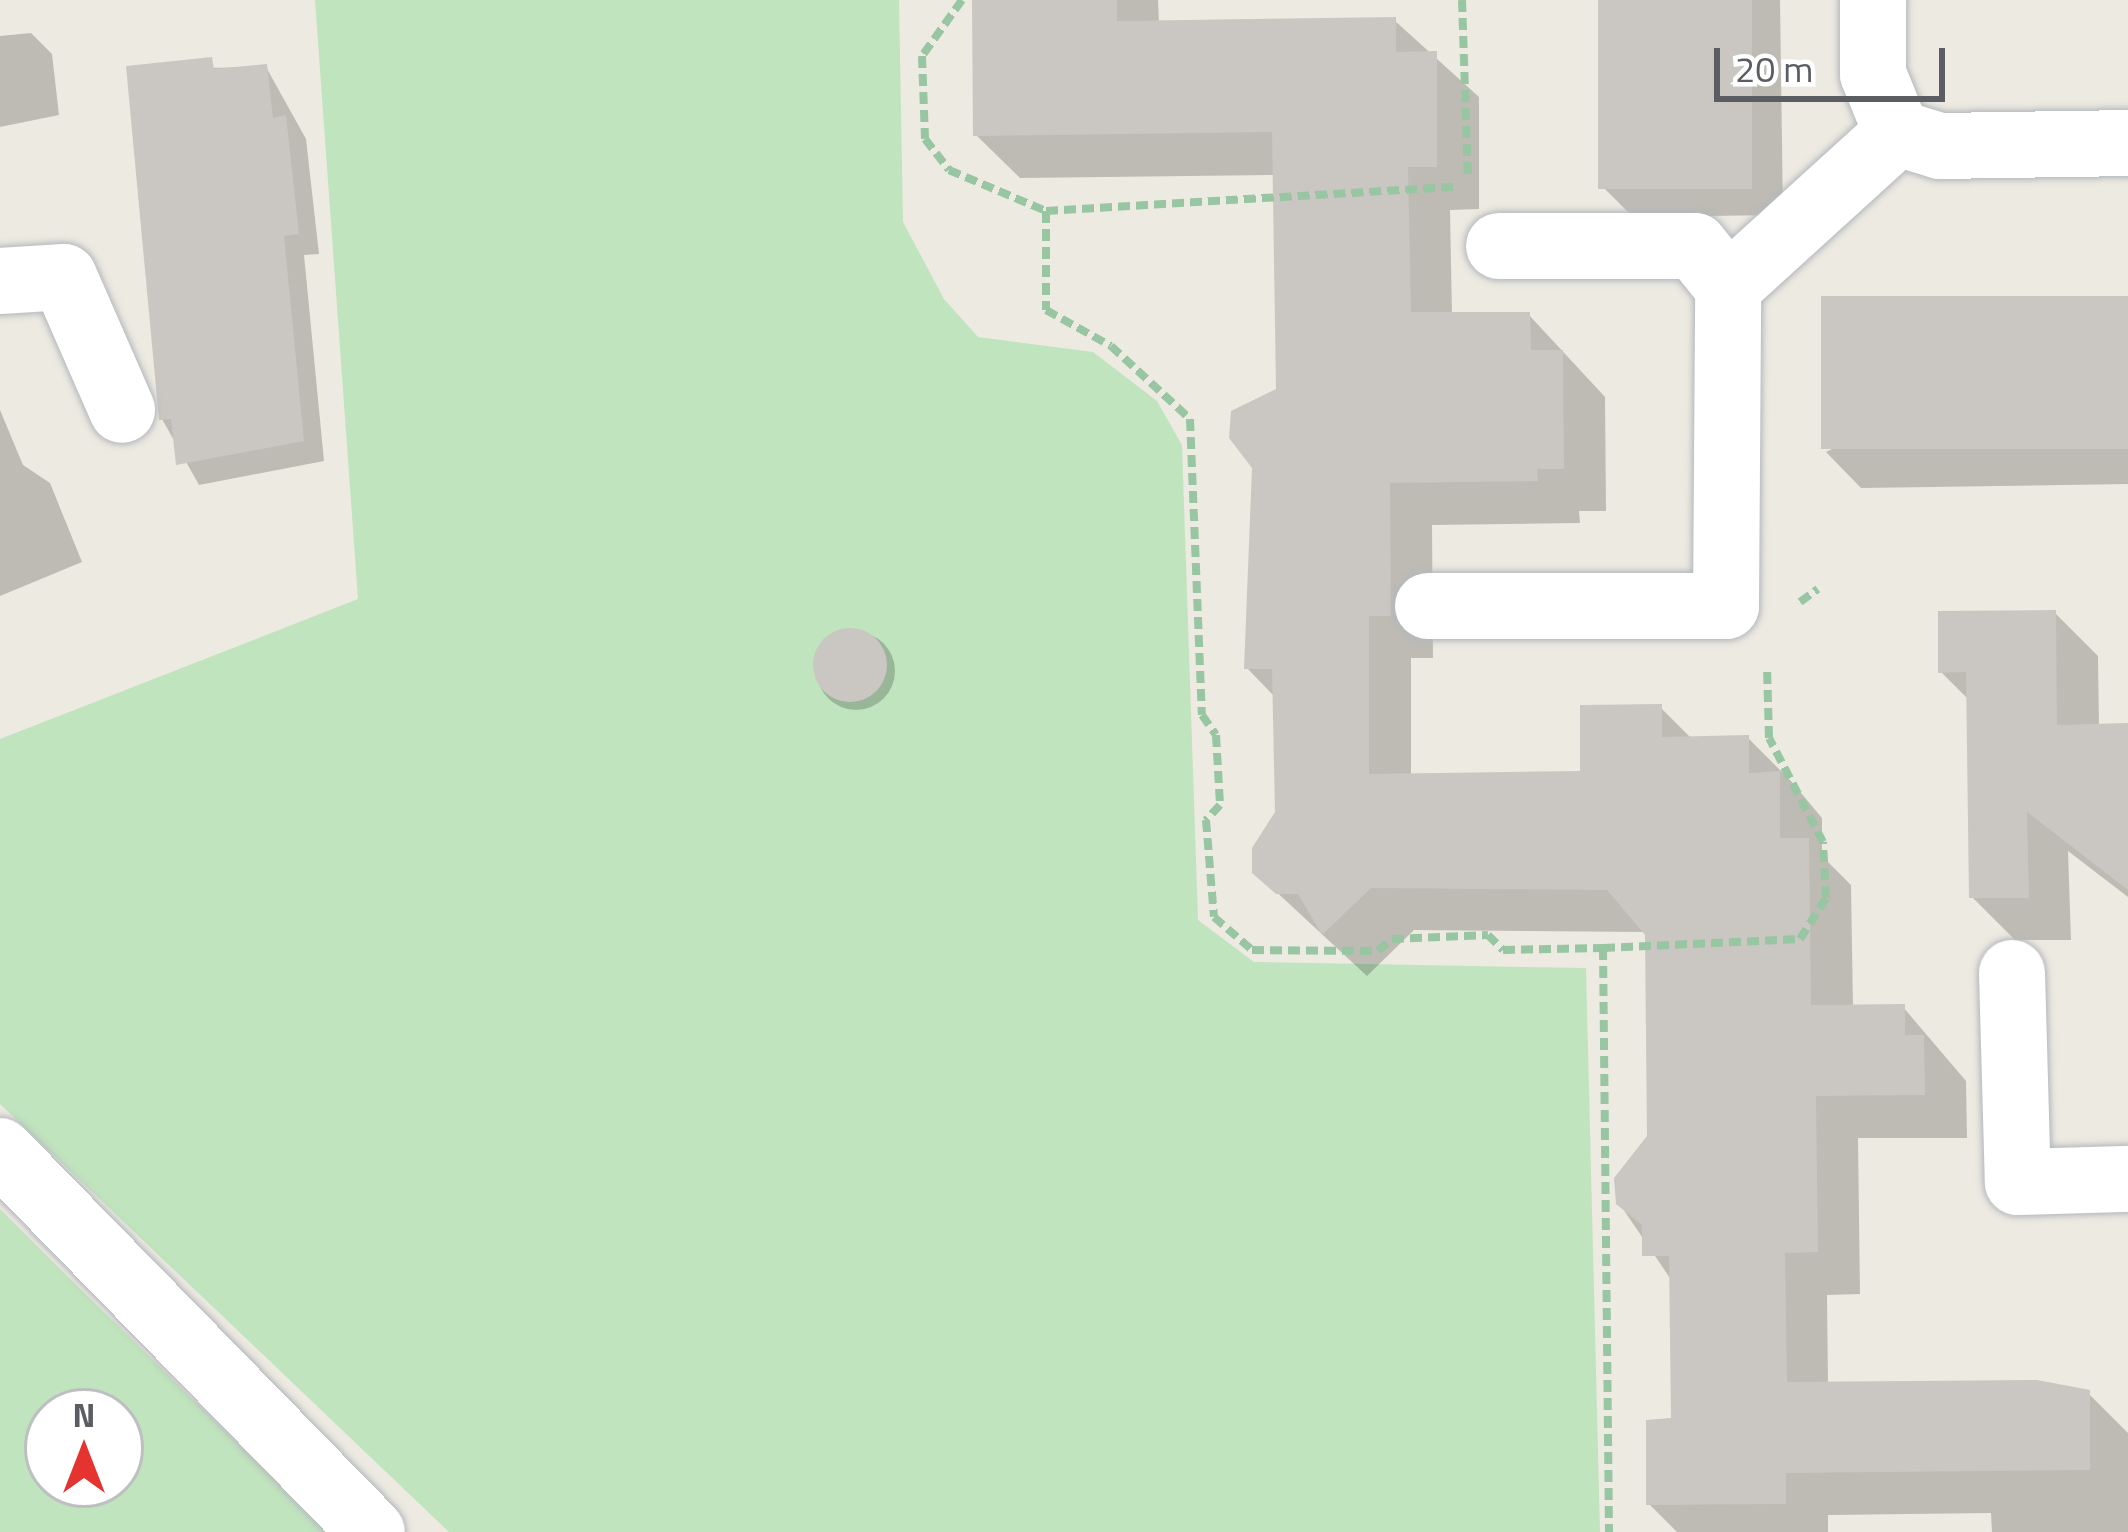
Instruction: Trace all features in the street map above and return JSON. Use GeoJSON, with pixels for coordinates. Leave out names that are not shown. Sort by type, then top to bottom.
{"type":"FeatureCollection","features":[{"type":"Feature","properties":{"kind":"street"},"geometry":{"type":"LineString","coordinates":[[1874,0],[1873,74],[1897,133]]}},
{"type":"Feature","properties":{"kind":"street"},"geometry":{"type":"LineString","coordinates":[[1897,133],[1940,146],[2128,143]]}},
{"type":"Feature","properties":{"kind":"street"},"geometry":{"type":"LineString","coordinates":[[1728,287],[1897,133]]}},
{"type":"Feature","properties":{"kind":"street"},"geometry":{"type":"LineString","coordinates":[[1429,606],[1726,606],[1728,287],[1696,246],[1499,246]]}},
{"type":"Feature","properties":{"kind":"street"},"geometry":{"type":"LineString","coordinates":[[0,281],[64,277],[122,410]]}},
{"type":"Feature","properties":{"kind":"street"},"geometry":{"type":"LineString","coordinates":[[2012,973],[2018,1182],[2128,1179]]}},
{"type":"Feature","properties":{"kind":"street"},"geometry":{"type":"LineString","coordinates":[[0,1151],[372,1532]]}},
{"type":"Feature","properties":{"kind":"path"},"geometry":{"type":"LineString","coordinates":[[962,0],[922,56],[925,139],[949,170],[1046,211],[1469,186],[1462,0]]}},
{"type":"Feature","properties":{"kind":"path"},"geometry":{"type":"LineString","coordinates":[[1046,211],[1046,310],[1111,346],[1190,419],[1202,715],[1216,735],[1220,805],[1206,820],[1214,917],[1252,950],[1378,951],[1392,939],[1488,935],[1503,950],[1800,939],[1826,898],[1823,842],[1769,738],[1767,650]]}},
{"type":"Feature","properties":{"kind":"path"},"geometry":{"type":"LineString","coordinates":[[1784,615],[1818,589]]}},
{"type":"Feature","properties":{"kind":"path"},"geometry":{"type":"LineString","coordinates":[[1603,948],[1609,1532]]}},
{"type":"Feature","properties":{"kind":"green space"},"geometry":{"type":"Polygon","coordinates":[[[315,0],[899,0],[903,222],[944,299],[978,337],[1093,352],[1157,401],[1182,445],[1198,920],[1254,962],[1586,968],[1600,1532],[449,1532],[0,1104],[0,739],[358,599],[315,0]]]}},
{"type":"Feature","properties":{"kind":"green space"},"geometry":{"type":"Polygon","coordinates":[[[0,1209],[328,1532],[0,1532],[0,1209]]]}},
{"type":"Feature","properties":{"kind":"building"},"geometry":{"type":"Polygon","coordinates":[[[972,0],[1117,0],[1117,21],[1396,17],[1396,52],[1437,51],[1437,167],[1408,167],[1411,312],[1530,312],[1531,350],[1563,350],[1564,469],[1537,469],[1538,481],[1390,483],[1391,616],[1369,616],[1369,774],[1580,771],[1580,705],[1662,704],[1662,737],[1749,735],[1749,773],[1780,771],[1780,838],[1809,838],[1811,1005],[1905,1004],[1905,1035],[1924,1035],[1925,1095],[1816,1096],[1818,1252],[1785,1253],[1787,1382],[2037,1380],[2090,1390],[2090,1470],[1786,1473],[1786,1504],[1646,1505],[1646,1420],[1671,1418],[1669,1256],[1642,1256],[1642,1225],[1616,1204],[1614,1178],[1647,1136],[1645,935],[1607,890],[1371,888],[1322,935],[1298,894],[1276,894],[1252,873],[1252,848],[1275,812],[1272,669],[1244,669],[1252,468],[1229,438],[1231,411],[1276,389],[1272,132],[973,136],[972,0]]]}},
{"type":"Feature","properties":{"kind":"building"},"geometry":{"type":"Polygon","coordinates":[[[1598,0],[1752,0],[1752,189],[1598,189],[1598,0]]]}},
{"type":"Feature","properties":{"kind":"building"},"geometry":{"type":"Polygon","coordinates":[[[212,57],[214,69],[267,64],[273,118],[286,115],[299,234],[284,236],[304,441],[176,465],[171,419],[159,420],[126,66],[212,57]]]}},
{"type":"Feature","properties":{"kind":"building"},"geometry":{"type":"Polygon","coordinates":[[[1821,296],[2128,296],[2128,449],[1821,449],[1821,296]]]}},
{"type":"Feature","properties":{"kind":"building"},"geometry":{"type":"Polygon","coordinates":[[[2056,610],[2057,725],[2128,723],[2128,890],[2027,812],[2029,898],[1969,898],[1966,672],[1938,673],[1938,611],[2056,610]]]}},
{"type":"Feature","properties":{"kind":"building"},"geometry":{"type":"Polygon","coordinates":[[[850,628],[876,639],[887,665],[876,691],[850,702],[824,691],[813,665],[824,639],[850,628]]]}}]}
